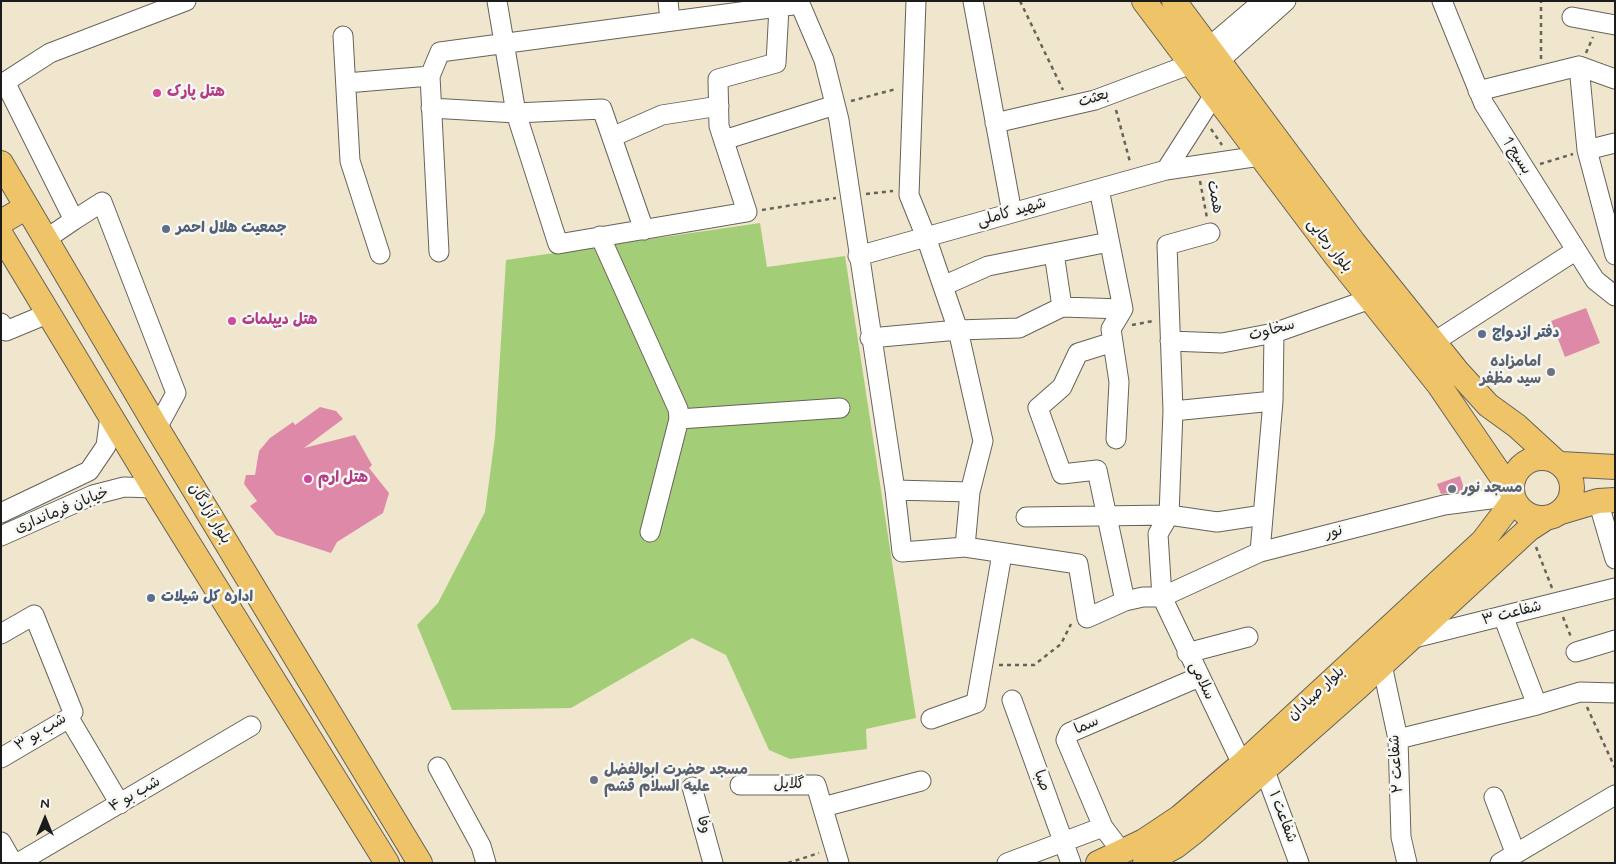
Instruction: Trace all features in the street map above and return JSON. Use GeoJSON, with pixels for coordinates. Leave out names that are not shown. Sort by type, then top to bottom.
{"type":"FeatureCollection","features":[{"type":"Feature","properties":{"kind":"main road","name":"بلوار رجایی"},"geometry":{"type":"LineString","coordinates":[[1144,1],[1260,156],[1439,385],[1513,496]]}},
{"type":"Feature","properties":{"kind":"main road","name":"بلوار رجایی"},"geometry":{"type":"LineString","coordinates":[[1174,1],[1354,243],[1434,342],[1488,405],[1517,426],[1558,462]]}},
{"type":"Feature","properties":{"kind":"main road","name":"بلوار آزادگان"},"geometry":{"type":"LineString","coordinates":[[1,164],[157,428],[420,863]]}},
{"type":"Feature","properties":{"kind":"main road"},"geometry":{"type":"LineString","coordinates":[[1,222],[27,207]]}},
{"type":"Feature","properties":{"kind":"main road"},"geometry":{"type":"LineString","coordinates":[[1,235],[47,314],[387,863]]}},
{"type":"Feature","properties":{"kind":"main road"},"geometry":{"type":"LineString","coordinates":[[1607,501],[1553,515],[1530,516],[1518,506],[1513,496],[1514,476],[1524,464],[1538,458],[1558,462],[1615,466]]}},
{"type":"Feature","properties":{"kind":"main road"},"geometry":{"type":"LineString","coordinates":[[1553,515],[1570,500],[1572,492],[1570,477],[1558,462]]}},
{"type":"Feature","properties":{"kind":"main road","name":"بلوار صیادان"},"geometry":{"type":"LineString","coordinates":[[1098,863],[1165,828],[1242,764],[1482,541],[1513,496]]}},
{"type":"Feature","properties":{"kind":"main road","name":"بلوار صیادان"},"geometry":{"type":"LineString","coordinates":[[1145,863],[1177,854],[1529,529],[1553,515]]}},
{"type":"Feature","properties":{"kind":"main road"},"geometry":{"type":"LineString","coordinates":[[327,766],[352,750]]}},
{"type":"Feature","properties":{"kind":"street"},"geometry":{"type":"LineString","coordinates":[[74,220],[3,78],[50,54],[186,1]]}},
{"type":"Feature","properties":{"kind":"street"},"geometry":{"type":"LineString","coordinates":[[497,1],[516,113],[558,244],[747,212],[720,126],[718,79],[776,63],[779,7]]}},
{"type":"Feature","properties":{"kind":"street"},"geometry":{"type":"LineString","coordinates":[[668,1],[670,20]]}},
{"type":"Feature","properties":{"kind":"street"},"geometry":{"type":"LineString","coordinates":[[916,1],[909,195],[926,237],[958,330],[982,441],[970,492],[965,547]]}},
{"type":"Feature","properties":{"kind":"street"},"geometry":{"type":"LineString","coordinates":[[973,1],[1012,213]]}},
{"type":"Feature","properties":{"kind":"street"},"geometry":{"type":"LineString","coordinates":[[1213,55],[1263,1]]}},
{"type":"Feature","properties":{"kind":"street"},"geometry":{"type":"LineString","coordinates":[[1213,55],[1286,1]]}},
{"type":"Feature","properties":{"kind":"street","name":"بسیج 1"},"geometry":{"type":"LineString","coordinates":[[1442,1],[1484,104],[1595,280],[1615,296]]}},
{"type":"Feature","properties":{"kind":"street"},"geometry":{"type":"LineString","coordinates":[[439,252],[430,76],[440,52],[779,7],[804,2],[824,60],[835,105],[902,552],[965,547],[1078,564],[1087,618],[1125,601],[1143,597],[1162,597],[1158,534],[1169,515],[1172,412],[1167,245],[1210,233]]}},
{"type":"Feature","properties":{"kind":"street"},"geometry":{"type":"LineString","coordinates":[[1572,17],[1608,24]]}},
{"type":"Feature","properties":{"kind":"street"},"geometry":{"type":"LineString","coordinates":[[343,36],[350,161],[380,254]]}},
{"type":"Feature","properties":{"kind":"street","name":"بعثت"},"geometry":{"type":"LineString","coordinates":[[995,123],[1070,106],[1112,94],[1191,64]]}},
{"type":"Feature","properties":{"kind":"street"},"geometry":{"type":"LineString","coordinates":[[1478,91],[1579,66],[1615,79]]}},
{"type":"Feature","properties":{"kind":"street"},"geometry":{"type":"LineString","coordinates":[[1579,66],[1587,150],[1615,255]]}},
{"type":"Feature","properties":{"kind":"street"},"geometry":{"type":"LineString","coordinates":[[346,83],[430,76]]}},
{"type":"Feature","properties":{"kind":"street"},"geometry":{"type":"LineString","coordinates":[[1166,170],[1214,95]]}},
{"type":"Feature","properties":{"kind":"street"},"geometry":{"type":"LineString","coordinates":[[724,140],[835,105]]}},
{"type":"Feature","properties":{"kind":"street"},"geometry":{"type":"LineString","coordinates":[[612,137],[662,115],[719,106]]}},
{"type":"Feature","properties":{"kind":"street"},"geometry":{"type":"LineString","coordinates":[[431,108],[516,113],[602,109],[644,230]]}},
{"type":"Feature","properties":{"kind":"street"},"geometry":{"type":"LineString","coordinates":[[1587,150],[1615,143]]}},
{"type":"Feature","properties":{"kind":"street","name":"شهید کاملی"},"geometry":{"type":"LineString","coordinates":[[858,256],[1166,170],[1260,156]]}},
{"type":"Feature","properties":{"kind":"street"},"geometry":{"type":"LineString","coordinates":[[1099,189],[1124,309],[1112,336],[1119,382],[1116,439]]}},
{"type":"Feature","properties":{"kind":"street"},"geometry":{"type":"LineString","coordinates":[[46,239],[102,202],[176,393],[157,428]]}},
{"type":"Feature","properties":{"kind":"street"},"geometry":{"type":"LineString","coordinates":[[600,236],[678,409],[679,419],[650,532]]}},
{"type":"Feature","properties":{"kind":"street"},"geometry":{"type":"LineString","coordinates":[[943,286],[988,266],[1109,242]]}},
{"type":"Feature","properties":{"kind":"street"},"geometry":{"type":"LineString","coordinates":[[1434,342],[1576,250]]}},
{"type":"Feature","properties":{"kind":"street"},"geometry":{"type":"LineString","coordinates":[[1054,253],[1062,307]]}},
{"type":"Feature","properties":{"kind":"street","name":"سخاوت"},"geometry":{"type":"LineString","coordinates":[[1170,341],[1222,343],[1274,333],[1370,299]]}},
{"type":"Feature","properties":{"kind":"street"},"geometry":{"type":"LineString","coordinates":[[870,338],[958,330],[1019,328],[1062,307],[1124,309]]}},
{"type":"Feature","properties":{"kind":"street"},"geometry":{"type":"LineString","coordinates":[[1,323],[6,331],[47,314]]}},
{"type":"Feature","properties":{"kind":"street"},"geometry":{"type":"LineString","coordinates":[[1260,552],[1274,401],[1274,333]]}},
{"type":"Feature","properties":{"kind":"street"},"geometry":{"type":"LineString","coordinates":[[1112,336],[1078,353],[1062,387],[1038,408],[1062,474],[1097,470],[1109,516],[1125,601]]}},
{"type":"Feature","properties":{"kind":"street"},"geometry":{"type":"LineString","coordinates":[[1172,412],[1274,401]]}},
{"type":"Feature","properties":{"kind":"street"},"geometry":{"type":"LineString","coordinates":[[679,419],[840,408]]}},
{"type":"Feature","properties":{"kind":"street","name":"خیابان فرمانداری"},"geometry":{"type":"LineString","coordinates":[[1,513],[89,470],[106,446],[110,416]]}},
{"type":"Feature","properties":{"kind":"street","name":"خیابان فرمانداری"},"geometry":{"type":"LineString","coordinates":[[1,536],[93,495],[124,487],[154,488]]}},
{"type":"Feature","properties":{"kind":"street"},"geometry":{"type":"LineString","coordinates":[[894,490],[970,492]]}},
{"type":"Feature","properties":{"kind":"street","name":"نور"},"geometry":{"type":"LineString","coordinates":[[1162,597],[1260,552],[1444,505],[1513,496]]}},
{"type":"Feature","properties":{"kind":"street"},"geometry":{"type":"LineString","coordinates":[[1607,501],[1615,560]]}},
{"type":"Feature","properties":{"kind":"street"},"geometry":{"type":"LineString","coordinates":[[1026,517],[1169,515],[1217,522],[1263,515]]}},
{"type":"Feature","properties":{"kind":"street"},"geometry":{"type":"LineString","coordinates":[[931,718],[976,703],[1002,554]]}},
{"type":"Feature","properties":{"kind":"street","name":"شفاعت ۳"},"geometry":{"type":"LineString","coordinates":[[1410,639],[1615,588]]}},
{"type":"Feature","properties":{"kind":"street","name":"سلامی"},"geometry":{"type":"LineString","coordinates":[[1162,597],[1187,653],[1242,764]]}},
{"type":"Feature","properties":{"kind":"street"},"geometry":{"type":"LineString","coordinates":[[1,634],[34,615],[70,711],[120,804]]}},
{"type":"Feature","properties":{"kind":"street"},"geometry":{"type":"LineString","coordinates":[[1503,616],[1537,705]]}},
{"type":"Feature","properties":{"kind":"street"},"geometry":{"type":"LineString","coordinates":[[1187,653],[1248,637]]}},
{"type":"Feature","properties":{"kind":"street"},"geometry":{"type":"LineString","coordinates":[[1576,652],[1615,640]]}},
{"type":"Feature","properties":{"kind":"street","name":"شفاعت ۲"},"geometry":{"type":"LineString","coordinates":[[1382,665],[1398,738],[1401,837],[1407,863]]}},
{"type":"Feature","properties":{"kind":"street","name":"سما"},"geometry":{"type":"LineString","coordinates":[[1122,852],[1103,827],[1066,740],[1069,734],[1199,677]]}},
{"type":"Feature","properties":{"kind":"street"},"geometry":{"type":"LineString","coordinates":[[1398,738],[1537,705],[1580,692],[1615,693]]}},
{"type":"Feature","properties":{"kind":"street","name":"صبا"},"geometry":{"type":"LineString","coordinates":[[1012,700],[1071,863]]}},
{"type":"Feature","properties":{"kind":"street","name":"شب بو ۳"},"geometry":{"type":"LineString","coordinates":[[1,758],[70,711]]}},
{"type":"Feature","properties":{"kind":"street","name":"شب بو ۴"},"geometry":{"type":"LineString","coordinates":[[18,863],[251,726]]}},
{"type":"Feature","properties":{"kind":"street"},"geometry":{"type":"LineString","coordinates":[[438,767],[481,846],[486,863]]}},
{"type":"Feature","properties":{"kind":"street","name":"شفاعت ۱"},"geometry":{"type":"LineString","coordinates":[[1265,771],[1300,863]]}},
{"type":"Feature","properties":{"kind":"street"},"geometry":{"type":"LineString","coordinates":[[823,807],[920,780]]}},
{"type":"Feature","properties":{"kind":"street","name":"گلایل"},"geometry":{"type":"LineString","coordinates":[[740,785],[816,785],[837,855]]}},
{"type":"Feature","properties":{"kind":"street","name":"وفا"},"geometry":{"type":"LineString","coordinates":[[692,787],[714,863]]}},
{"type":"Feature","properties":{"kind":"street"},"geometry":{"type":"LineString","coordinates":[[1494,797],[1507,858],[1615,795]]}},
{"type":"Feature","properties":{"kind":"street"},"geometry":{"type":"LineString","coordinates":[[1007,863],[1103,827]]}},
{"type":"Feature","properties":{"kind":"street"},"geometry":{"type":"LineString","coordinates":[[1,842],[13,863]]}},
{"type":"Feature","properties":{"kind":"path"},"geometry":{"type":"LineString","coordinates":[[1020,1],[1070,106]]}},
{"type":"Feature","properties":{"kind":"path"},"geometry":{"type":"LineString","coordinates":[[1541,1],[1541,75]]}},
{"type":"Feature","properties":{"kind":"path"},"geometry":{"type":"LineString","coordinates":[[1579,66],[1608,24]]}},
{"type":"Feature","properties":{"kind":"path"},"geometry":{"type":"LineString","coordinates":[[835,105],[912,85]]}},
{"type":"Feature","properties":{"kind":"path"},"geometry":{"type":"LineString","coordinates":[[1112,94],[1134,179]]}},
{"type":"Feature","properties":{"kind":"path"},"geometry":{"type":"LineString","coordinates":[[1201,116],[1232,160]]}},
{"type":"Feature","properties":{"kind":"path"},"geometry":{"type":"LineString","coordinates":[[1524,168],[1587,150]]}},
{"type":"Feature","properties":{"kind":"path","name":"همت"},"geometry":{"type":"LineString","coordinates":[[1196,165],[1210,233]]}},
{"type":"Feature","properties":{"kind":"path"},"geometry":{"type":"LineString","coordinates":[[747,212],[849,196],[909,190]]}},
{"type":"Feature","properties":{"kind":"path"},"geometry":{"type":"LineString","coordinates":[[1112,336],[1169,318]]}},
{"type":"Feature","properties":{"kind":"path"},"geometry":{"type":"LineString","coordinates":[[982,665],[1034,665],[1061,644],[1071,624],[1087,618]]}},
{"type":"Feature","properties":{"kind":"path"},"geometry":{"type":"LineString","coordinates":[[1580,692],[1615,768]]}},
{"type":"Feature","properties":{"kind":"path"},"geometry":{"type":"LineString","coordinates":[[788,863],[837,855]]}},
{"type":"Feature","properties":{"kind":"green space"},"geometry":{"type":"Polygon","coordinates":[[[760,223],[767,267],[845,256],[916,718],[866,729],[867,749],[790,759],[769,750],[726,655],[692,638],[571,708],[452,710],[417,625],[438,603],[485,512],[495,437],[506,260],[760,223]]]}},
{"type":"Feature","properties":{"kind":"building"},"geometry":{"type":"Polygon","coordinates":[[[1586,308],[1600,343],[1565,357],[1551,321],[1586,308]]]}},
{"type":"Feature","properties":{"kind":"building","name":"هتل ارم"},"geometry":{"type":"Polygon","coordinates":[[[320,407],[336,411],[343,419],[304,448],[355,435],[372,465],[369,468],[389,493],[383,513],[337,542],[331,553],[276,535],[250,506],[257,501],[244,484],[246,475],[255,475],[259,451],[270,438],[293,422],[295,425],[320,407]]]}},
{"type":"Feature","properties":{"kind":"building","name":"مسجد نور"},"geometry":{"type":"Polygon","coordinates":[[[1460,476],[1465,491],[1441,494],[1437,484],[1460,476]]]}},
{"type":"Feature","properties":{"kind":"place","name":"هتل پارک"},"geometry":{"type":"Point","coordinates":[157,93]}},
{"type":"Feature","properties":{"kind":"place","name":"جمعیت هلال احمر"},"geometry":{"type":"Point","coordinates":[166,229]}},
{"type":"Feature","properties":{"kind":"place","name":"هتل دیپلمات"},"geometry":{"type":"Point","coordinates":[232,321]}},
{"type":"Feature","properties":{"kind":"place","name":"دفتر ازدواج"},"geometry":{"type":"Point","coordinates":[1482,334]}},
{"type":"Feature","properties":{"kind":"place","name":"امامزاده سید مظفر"},"geometry":{"type":"Point","coordinates":[1551,372]}},
{"type":"Feature","properties":{"kind":"place","name":"هتل ارم"},"geometry":{"type":"Point","coordinates":[308,479]}},
{"type":"Feature","properties":{"kind":"place","name":"مسجد نور"},"geometry":{"type":"Point","coordinates":[1452,489]}},
{"type":"Feature","properties":{"kind":"place","name":"اداره کل شیلات"},"geometry":{"type":"Point","coordinates":[151,598]}},
{"type":"Feature","properties":{"kind":"place","name":"مسجد حضرت ابوالفضل علیه السلام قشم"},"geometry":{"type":"Point","coordinates":[594,780]}}]}
